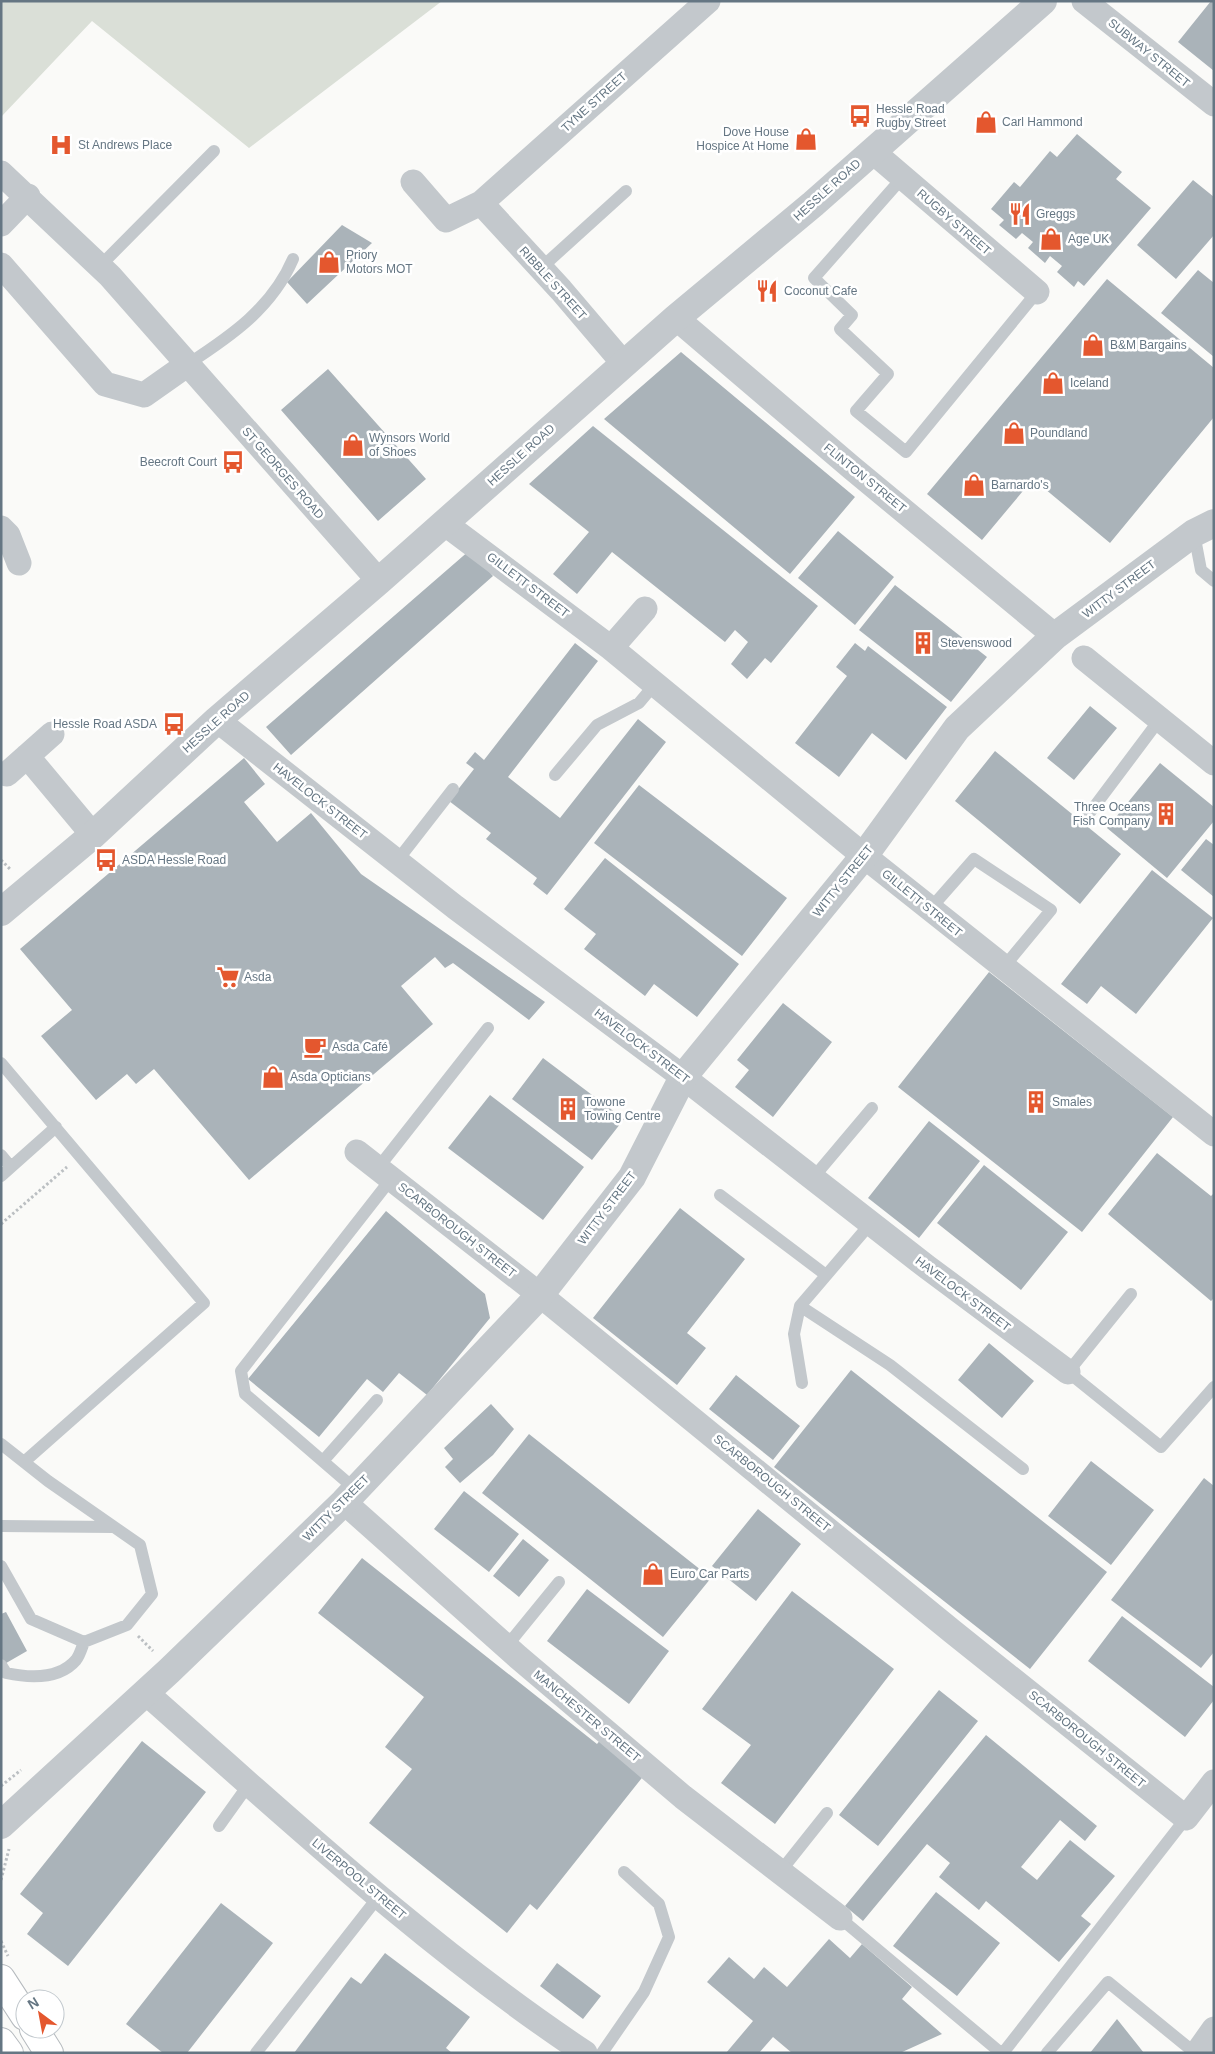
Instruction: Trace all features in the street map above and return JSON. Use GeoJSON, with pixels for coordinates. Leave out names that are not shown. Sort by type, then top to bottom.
{"type":"FeatureCollection","features":[{"type":"Feature","properties":{"kind":"main road"},"geometry":{"type":"LineString","coordinates":[[1,1979],[15,2001]]}},
{"type":"Feature","properties":{"kind":"main road"},"geometry":{"type":"LineString","coordinates":[[40,2039],[49,2053]]}},
{"type":"Feature","properties":{"kind":"main road"},"geometry":{"type":"LineString","coordinates":[[1,2042],[9,2053]]}},
{"type":"Feature","properties":{"kind":"street","name":"TYNE STREET"},"geometry":{"type":"LineString","coordinates":[[414,182],[446,220],[481,203],[708,1]]}},
{"type":"Feature","properties":{"kind":"street","name":"HESSLE ROAD"},"geometry":{"type":"LineString","coordinates":[[1,912],[94,835],[217,720],[379,581],[676,318],[813,204],[1043,1]]}},
{"type":"Feature","properties":{"kind":"street","name":"SUBWAY STREET"},"geometry":{"type":"LineString","coordinates":[[1084,1],[1214,104]]}},
{"type":"Feature","properties":{"kind":"street","name":"RUGBY STREET"},"geometry":{"type":"LineString","coordinates":[[872,151],[1037,292]]}},
{"type":"Feature","properties":{"kind":"street","name":"ST GEORGES ROAD"},"geometry":{"type":"LineString","coordinates":[[1,172],[100,266],[379,581]]}},
{"type":"Feature","properties":{"kind":"street"},"geometry":{"type":"LineString","coordinates":[[1,224],[28,196]]}},
{"type":"Feature","properties":{"kind":"street","name":"RIBBLE STREET"},"geometry":{"type":"LineString","coordinates":[[481,203],[541,268],[624,364]]}},
{"type":"Feature","properties":{"kind":"street"},"geometry":{"type":"LineString","coordinates":[[1,265],[105,384],[144,395],[188,364]]}},
{"type":"Feature","properties":{"kind":"street","name":"FLINTON STREET"},"geometry":{"type":"LineString","coordinates":[[676,318],[1055,636]]}},
{"type":"Feature","properties":{"kind":"street","name":"GILLETT STREET"},"geometry":{"type":"LineString","coordinates":[[444,523],[611,648],[864,856],[1214,1134]]}},
{"type":"Feature","properties":{"kind":"street"},"geometry":{"type":"LineString","coordinates":[[1,528],[8,535],[19,563]]}},
{"type":"Feature","properties":{"kind":"street","name":"WITTY STREET"},"geometry":{"type":"LineString","coordinates":[[4,1834],[145,1692],[349,1496],[540,1295],[632,1177],[683,1077],[864,856],[957,728],[1055,636],[1204,528]]}},
{"type":"Feature","properties":{"kind":"street"},"geometry":{"type":"LineString","coordinates":[[611,648],[645,609]]}},
{"type":"Feature","properties":{"kind":"street"},"geometry":{"type":"LineString","coordinates":[[1084,658],[1214,763]]}},
{"type":"Feature","properties":{"kind":"street","name":"HAVELOCK STREET"},"geometry":{"type":"LineString","coordinates":[[217,720],[455,907],[683,1077],[927,1267],[1068,1372]]}},
{"type":"Feature","properties":{"kind":"street"},"geometry":{"type":"LineString","coordinates":[[7,774],[52,734]]}},
{"type":"Feature","properties":{"kind":"street"},"geometry":{"type":"LineString","coordinates":[[27,756],[94,835]]}},
{"type":"Feature","properties":{"kind":"street","name":"SCARBOROUGH STREET"},"geometry":{"type":"LineString","coordinates":[[357,1152],[540,1295],[953,1632],[1186,1818]]}},
{"type":"Feature","properties":{"kind":"street","name":"MANCHESTER STREET"},"geometry":{"type":"LineString","coordinates":[[349,1496],[506,1646],[683,1797],[840,1918]]}},
{"type":"Feature","properties":{"kind":"street","name":"LIVERPOOL STREET"},"geometry":{"type":"LineString","coordinates":[[145,1692],[379,1896],[524,2012],[585,2053]]}},
{"type":"Feature","properties":{"kind":"street"},"geometry":{"type":"LineString","coordinates":[[1186,1818],[1214,1782]]}},
{"type":"Feature","properties":{"kind":"street"},"geometry":{"type":"LineString","coordinates":[[1196,2053],[1214,2029]]}},
{"type":"Feature","properties":{"kind":"lane"},"geometry":{"type":"LineString","coordinates":[[100,266],[214,151]]}},
{"type":"Feature","properties":{"kind":"lane"},"geometry":{"type":"LineString","coordinates":[[903,178],[814,278],[852,315],[840,329],[888,374],[856,411],[906,452],[1037,292]]}},
{"type":"Feature","properties":{"kind":"lane"},"geometry":{"type":"LineString","coordinates":[[541,268],[626,191]]}},
{"type":"Feature","properties":{"kind":"lane"},"geometry":{"type":"LineString","coordinates":[[188,364],[225,340],[265,304],[280,284],[293,259]]}},
{"type":"Feature","properties":{"kind":"lane"},"geometry":{"type":"LineString","coordinates":[[1204,528],[1202,570],[1214,581]]}},
{"type":"Feature","properties":{"kind":"lane"},"geometry":{"type":"LineString","coordinates":[[555,774],[597,725],[639,703],[655,684]]}},
{"type":"Feature","properties":{"kind":"lane"},"geometry":{"type":"LineString","coordinates":[[1088,815],[1160,720]]}},
{"type":"Feature","properties":{"kind":"lane"},"geometry":{"type":"LineString","coordinates":[[397,861],[453,789]]}},
{"type":"Feature","properties":{"kind":"lane"},"geometry":{"type":"LineString","coordinates":[[930,909],[974,859],[1051,910],[1004,968]]}},
{"type":"Feature","properties":{"kind":"lane"},"geometry":{"type":"LineString","coordinates":[[349,1496],[323,1461],[245,1394],[241,1371],[488,1028]]}},
{"type":"Feature","properties":{"kind":"lane"},"geometry":{"type":"LineString","coordinates":[[1,1063],[204,1303],[24,1462]]}},
{"type":"Feature","properties":{"kind":"lane"},"geometry":{"type":"LineString","coordinates":[[813,1178],[872,1108]]}},
{"type":"Feature","properties":{"kind":"lane"},"geometry":{"type":"LineString","coordinates":[[1,1176],[56,1127]]}},
{"type":"Feature","properties":{"kind":"lane"},"geometry":{"type":"LineString","coordinates":[[1,1155],[11,1167]]}},
{"type":"Feature","properties":{"kind":"lane"},"geometry":{"type":"LineString","coordinates":[[720,1195],[826,1275]]}},
{"type":"Feature","properties":{"kind":"lane"},"geometry":{"type":"LineString","coordinates":[[802,1383],[794,1334],[800,1306],[871,1223]]}},
{"type":"Feature","properties":{"kind":"lane"},"geometry":{"type":"LineString","coordinates":[[1131,1294],[1068,1372],[1161,1447],[1214,1387]]}},
{"type":"Feature","properties":{"kind":"lane"},"geometry":{"type":"LineString","coordinates":[[800,1306],[890,1365],[1023,1469]]}},
{"type":"Feature","properties":{"kind":"lane"},"geometry":{"type":"LineString","coordinates":[[323,1461],[377,1400]]}},
{"type":"Feature","properties":{"kind":"lane"},"geometry":{"type":"LineString","coordinates":[[1,1444],[140,1545],[152,1594],[127,1625],[84,1642],[31,1619],[1,1566]]}},
{"type":"Feature","properties":{"kind":"lane"},"geometry":{"type":"LineString","coordinates":[[1,1526],[113,1527]]}},
{"type":"Feature","properties":{"kind":"lane"},"geometry":{"type":"LineString","coordinates":[[506,1646],[559,1582]]}},
{"type":"Feature","properties":{"kind":"lane"},"geometry":{"type":"LineString","coordinates":[[1,1665],[6,1673],[29,1678],[61,1672],[77,1659],[84,1642]]}},
{"type":"Feature","properties":{"kind":"lane"},"geometry":{"type":"LineString","coordinates":[[219,1826],[249,1784]]}},
{"type":"Feature","properties":{"kind":"lane"},"geometry":{"type":"LineString","coordinates":[[780,1872],[827,1813]]}},
{"type":"Feature","properties":{"kind":"lane"},"geometry":{"type":"LineString","coordinates":[[840,1918],[1002,2053],[1186,1818]]}},
{"type":"Feature","properties":{"kind":"lane"},"geometry":{"type":"LineString","coordinates":[[602,2053],[644,1992],[669,1937],[660,1904],[624,1872]]}},
{"type":"Feature","properties":{"kind":"lane"},"geometry":{"type":"LineString","coordinates":[[256,2053],[379,1896]]}},
{"type":"Feature","properties":{"kind":"lane"},"geometry":{"type":"LineString","coordinates":[[1047,2053],[1108,1982],[1196,2053]]}},
{"type":"Feature","properties":{"kind":"path"},"geometry":{"type":"LineString","coordinates":[[1,1224],[80,1156]]}},
{"type":"Feature","properties":{"kind":"path"},"geometry":{"type":"LineString","coordinates":[[127,1625],[159,1658],[168,1671]]}},
{"type":"Feature","properties":{"kind":"path"},"geometry":{"type":"LineString","coordinates":[[1,1880],[10,1850],[4,1834]]}},
{"type":"Feature","properties":{"kind":"shaded area"},"geometry":{"type":"Polygon","coordinates":[[[1,1],[442,1],[249,148],[92,21],[1,117],[1,1]]]}},
{"type":"Feature","properties":{"kind":"building"},"geometry":{"type":"Polygon","coordinates":[[[1211,1],[1214,1],[1214,71],[1178,42],[1211,1]]]}},
{"type":"Feature","properties":{"kind":"building"},"geometry":{"type":"Polygon","coordinates":[[[1077,134],[1122,172],[1116,179],[1151,208],[1084,286],[1078,281],[1074,287],[1057,272],[1062,266],[1050,256],[1045,263],[1028,248],[1033,242],[1022,233],[1016,239],[999,225],[1004,220],[991,209],[1014,182],[1020,187],[1050,151],[1057,157],[1077,134]]]}},
{"type":"Feature","properties":{"kind":"building"},"geometry":{"type":"Polygon","coordinates":[[[1193,180],[1214,197],[1214,235],[1176,279],[1137,245],[1193,180]]]}},
{"type":"Feature","properties":{"kind":"building","name":"Priory Motors MOT"},"geometry":{"type":"Polygon","coordinates":[[[342,225],[372,243],[307,304],[287,282],[342,225]]]}},
{"type":"Feature","properties":{"kind":"building"},"geometry":{"type":"Polygon","coordinates":[[[1198,270],[1214,283],[1214,357],[1161,313],[1198,270]]]}},
{"type":"Feature","properties":{"kind":"building"},"geometry":{"type":"Polygon","coordinates":[[[1107,279],[1214,368],[1214,417],[1110,543],[1033,479],[982,540],[927,494],[1107,279]]]}},
{"type":"Feature","properties":{"kind":"building"},"geometry":{"type":"Polygon","coordinates":[[[681,352],[855,497],[790,574],[604,419],[681,352]]]}},
{"type":"Feature","properties":{"kind":"building","name":"Wynsors World of Shoes"},"geometry":{"type":"Polygon","coordinates":[[[328,369],[426,479],[378,521],[281,410],[328,369]]]}},
{"type":"Feature","properties":{"kind":"building"},"geometry":{"type":"Polygon","coordinates":[[[593,426],[818,606],[771,663],[765,658],[747,679],[731,664],[748,642],[735,630],[725,642],[612,552],[577,594],[553,574],[589,532],[529,484],[593,426]]]}},
{"type":"Feature","properties":{"kind":"building"},"geometry":{"type":"Polygon","coordinates":[[[838,531],[894,577],[855,625],[798,578],[838,531]]]}},
{"type":"Feature","properties":{"kind":"building"},"geometry":{"type":"Polygon","coordinates":[[[470,550],[493,576],[291,755],[266,727],[470,550]]]}},
{"type":"Feature","properties":{"kind":"building","name":"Stevenswood"},"geometry":{"type":"Polygon","coordinates":[[[895,585],[987,657],[951,702],[859,630],[895,585]]]}},
{"type":"Feature","properties":{"kind":"building"},"geometry":{"type":"Polygon","coordinates":[[[575,643],[598,661],[508,777],[560,818],[638,719],[666,742],[547,895],[533,884],[537,878],[486,839],[491,833],[449,801],[474,769],[466,763],[475,752],[484,760],[575,643]]]}},
{"type":"Feature","properties":{"kind":"building"},"geometry":{"type":"Polygon","coordinates":[[[855,643],[865,651],[868,646],[947,707],[906,760],[872,733],[839,777],[795,743],[847,676],[836,667],[855,643]]]}},
{"type":"Feature","properties":{"kind":"building"},"geometry":{"type":"Polygon","coordinates":[[[1090,706],[1117,728],[1074,780],[1047,758],[1090,706]]]}},
{"type":"Feature","properties":{"kind":"building"},"geometry":{"type":"Polygon","coordinates":[[[995,751],[1121,854],[1080,904],[955,801],[995,751]]]}},
{"type":"Feature","properties":{"kind":"building","name":"Asda"},"geometry":{"type":"Polygon","coordinates":[[[244,758],[265,784],[244,802],[277,842],[311,813],[361,874],[545,1002],[529,1020],[453,963],[445,968],[435,957],[401,986],[433,1024],[249,1180],[154,1069],[136,1084],[127,1074],[96,1100],[41,1036],[72,1010],[20,949],[244,758]]]}},
{"type":"Feature","properties":{"kind":"building","name":"Three Oceans Fish Company"},"geometry":{"type":"Polygon","coordinates":[[[1160,763],[1214,807],[1214,821],[1167,878],[1107,828],[1160,763]]]}},
{"type":"Feature","properties":{"kind":"building"},"geometry":{"type":"Polygon","coordinates":[[[639,785],[787,898],[742,956],[594,843],[639,785]]]}},
{"type":"Feature","properties":{"kind":"building"},"geometry":{"type":"Polygon","coordinates":[[[1206,839],[1214,845],[1214,897],[1181,870],[1206,839]]]}},
{"type":"Feature","properties":{"kind":"building"},"geometry":{"type":"Polygon","coordinates":[[[605,858],[739,964],[697,1017],[654,984],[645,996],[584,949],[596,934],[564,909],[605,858]]]}},
{"type":"Feature","properties":{"kind":"building"},"geometry":{"type":"Polygon","coordinates":[[[1152,870],[1213,918],[1136,1014],[1101,986],[1087,1004],[1061,984],[1152,870]]]}},
{"type":"Feature","properties":{"kind":"building","name":"Smales"},"geometry":{"type":"Polygon","coordinates":[[[989,972],[1173,1117],[1082,1232],[898,1087],[989,972]]]}},
{"type":"Feature","properties":{"kind":"building"},"geometry":{"type":"Polygon","coordinates":[[[783,1003],[832,1042],[773,1117],[735,1087],[749,1070],[737,1060],[783,1003]]]}},
{"type":"Feature","properties":{"kind":"building","name":"Towone Towing Centre"},"geometry":{"type":"Polygon","coordinates":[[[543,1058],[624,1119],[592,1160],[512,1099],[543,1058]]]}},
{"type":"Feature","properties":{"kind":"building"},"geometry":{"type":"Polygon","coordinates":[[[490,1095],[584,1167],[543,1220],[448,1148],[490,1095]]]}},
{"type":"Feature","properties":{"kind":"building"},"geometry":{"type":"Polygon","coordinates":[[[929,1121],[980,1161],[919,1238],[868,1198],[929,1121]]]}},
{"type":"Feature","properties":{"kind":"building"},"geometry":{"type":"Polygon","coordinates":[[[1157,1153],[1211,1196],[1214,1193],[1214,1298],[1211,1301],[1108,1214],[1157,1153]]]}},
{"type":"Feature","properties":{"kind":"building"},"geometry":{"type":"Polygon","coordinates":[[[984,1165],[1068,1232],[1021,1290],[937,1223],[984,1165]]]}},
{"type":"Feature","properties":{"kind":"building"},"geometry":{"type":"Polygon","coordinates":[[[680,1208],[745,1259],[687,1333],[706,1348],[677,1385],[593,1318],[680,1208]]]}},
{"type":"Feature","properties":{"kind":"building"},"geometry":{"type":"Polygon","coordinates":[[[386,1211],[485,1294],[490,1318],[427,1395],[399,1373],[383,1392],[367,1379],[319,1437],[248,1379],[386,1211]]]}},
{"type":"Feature","properties":{"kind":"building"},"geometry":{"type":"Polygon","coordinates":[[[989,1343],[1034,1381],[1002,1418],[958,1380],[989,1343]]]}},
{"type":"Feature","properties":{"kind":"building"},"geometry":{"type":"Polygon","coordinates":[[[851,1370],[1107,1572],[1030,1669],[774,1467],[851,1370]]]}},
{"type":"Feature","properties":{"kind":"building"},"geometry":{"type":"Polygon","coordinates":[[[736,1375],[800,1426],[773,1460],[709,1409],[736,1375]]]}},
{"type":"Feature","properties":{"kind":"building"},"geometry":{"type":"Polygon","coordinates":[[[491,1404],[514,1429],[493,1455],[460,1483],[445,1467],[453,1459],[444,1448],[491,1404]]]}},
{"type":"Feature","properties":{"kind":"building"},"geometry":{"type":"Polygon","coordinates":[[[529,1434],[711,1578],[663,1637],[482,1493],[529,1434]]]}},
{"type":"Feature","properties":{"kind":"building"},"geometry":{"type":"Polygon","coordinates":[[[1091,1461],[1154,1510],[1111,1565],[1048,1516],[1091,1461]]]}},
{"type":"Feature","properties":{"kind":"building"},"geometry":{"type":"Polygon","coordinates":[[[1204,1478],[1214,1486],[1214,1652],[1201,1668],[1111,1600],[1204,1478]]]}},
{"type":"Feature","properties":{"kind":"building"},"geometry":{"type":"Polygon","coordinates":[[[464,1491],[519,1534],[489,1572],[434,1529],[464,1491]]]}},
{"type":"Feature","properties":{"kind":"building"},"geometry":{"type":"Polygon","coordinates":[[[758,1509],[801,1544],[756,1601],[712,1566],[758,1509]]]}},
{"type":"Feature","properties":{"kind":"building"},"geometry":{"type":"Polygon","coordinates":[[[523,1539],[549,1560],[519,1597],[493,1576],[523,1539]]]}},
{"type":"Feature","properties":{"kind":"building"},"geometry":{"type":"Polygon","coordinates":[[[362,1558],[597,1744],[601,1739],[645,1774],[537,1910],[530,1904],[507,1933],[369,1823],[412,1769],[385,1747],[424,1697],[318,1613],[362,1558]]]}},
{"type":"Feature","properties":{"kind":"building"},"geometry":{"type":"Polygon","coordinates":[[[587,1589],[669,1651],[629,1704],[547,1641],[587,1589]]]}},
{"type":"Feature","properties":{"kind":"building"},"geometry":{"type":"Polygon","coordinates":[[[792,1591],[894,1669],[775,1824],[721,1783],[751,1745],[702,1709],[792,1591]]]}},
{"type":"Feature","properties":{"kind":"building"},"geometry":{"type":"Polygon","coordinates":[[[6,1612],[27,1651],[1,1666],[1,1614],[6,1612]]]}},
{"type":"Feature","properties":{"kind":"building"},"geometry":{"type":"Polygon","coordinates":[[[1122,1616],[1214,1687],[1214,1700],[1185,1737],[1088,1661],[1122,1616]]]}},
{"type":"Feature","properties":{"kind":"building"},"geometry":{"type":"Polygon","coordinates":[[[939,1690],[978,1721],[878,1846],[839,1815],[939,1690]]]}},
{"type":"Feature","properties":{"kind":"building"},"geometry":{"type":"Polygon","coordinates":[[[986,1735],[1097,1826],[1085,1841],[1060,1820],[1021,1867],[1037,1880],[1070,1840],[1115,1876],[1081,1916],[1091,1924],[1059,1962],[986,1901],[979,1910],[939,1877],[950,1863],[927,1844],[863,1921],[845,1906],[986,1735]]]}},
{"type":"Feature","properties":{"kind":"building"},"geometry":{"type":"Polygon","coordinates":[[[142,1741],[206,1792],[68,1966],[27,1934],[43,1913],[20,1894],[142,1741]]]}},
{"type":"Feature","properties":{"kind":"building"},"geometry":{"type":"Polygon","coordinates":[[[936,1892],[1000,1943],[957,1996],[893,1946],[936,1892]]]}},
{"type":"Feature","properties":{"kind":"building"},"geometry":{"type":"Polygon","coordinates":[[[221,1903],[273,1943],[187,2053],[163,2053],[126,2024],[221,1903]]]}},
{"type":"Feature","properties":{"kind":"building"},"geometry":{"type":"Polygon","coordinates":[[[829,1939],[850,1958],[862,1944],[912,1987],[902,1999],[942,2034],[900,2053],[792,2053],[773,2037],[759,2053],[726,2053],[753,2021],[707,1982],[729,1957],[754,1979],[764,1967],[787,1987],[829,1939]]]}},
{"type":"Feature","properties":{"kind":"building"},"geometry":{"type":"Polygon","coordinates":[[[385,1953],[470,2017],[446,2048],[452,2053],[294,2053],[351,1977],[361,1984],[385,1953]]]}},
{"type":"Feature","properties":{"kind":"building"},"geometry":{"type":"Polygon","coordinates":[[[557,1963],[601,1996],[583,2019],[540,1986],[557,1963]]]}},
{"type":"Feature","properties":{"kind":"building"},"geometry":{"type":"Polygon","coordinates":[[[1117,2019],[1144,2053],[1090,2053],[1117,2019]]]}},
{"type":"Feature","properties":{"kind":"place","name":"Hessle Road Rugby Street"},"geometry":{"type":"Point","coordinates":[860,116]}},
{"type":"Feature","properties":{"kind":"place","name":"Carl Hammond"},"geometry":{"type":"Point","coordinates":[986,122]}},
{"type":"Feature","properties":{"kind":"place","name":"Dove House Hospice At Home"},"geometry":{"type":"Point","coordinates":[806,139]}},
{"type":"Feature","properties":{"kind":"place","name":"St Andrews Place"},"geometry":{"type":"Point","coordinates":[61,145]}},
{"type":"Feature","properties":{"kind":"place","name":"Greggs"},"geometry":{"type":"Point","coordinates":[1020,214]}},
{"type":"Feature","properties":{"kind":"place","name":"Age UK"},"geometry":{"type":"Point","coordinates":[1051,239]}},
{"type":"Feature","properties":{"kind":"place","name":"Priory Motors MOT"},"geometry":{"type":"Point","coordinates":[329,262]}},
{"type":"Feature","properties":{"kind":"place","name":"Coconut Cafe"},"geometry":{"type":"Point","coordinates":[767,291]}},
{"type":"Feature","properties":{"kind":"place","name":"B&M Bargains"},"geometry":{"type":"Point","coordinates":[1093,345]}},
{"type":"Feature","properties":{"kind":"place","name":"Iceland"},"geometry":{"type":"Point","coordinates":[1053,383]}},
{"type":"Feature","properties":{"kind":"place","name":"Poundland"},"geometry":{"type":"Point","coordinates":[1014,433]}},
{"type":"Feature","properties":{"kind":"place","name":"Wynsors World of Shoes"},"geometry":{"type":"Point","coordinates":[353,445]}},
{"type":"Feature","properties":{"kind":"place","name":"Beecroft Court"},"geometry":{"type":"Point","coordinates":[233,462]}},
{"type":"Feature","properties":{"kind":"place","name":"Barnardo's"},"geometry":{"type":"Point","coordinates":[974,485]}},
{"type":"Feature","properties":{"kind":"place","name":"Stevenswood"},"geometry":{"type":"Point","coordinates":[923,643]}},
{"type":"Feature","properties":{"kind":"place","name":"Hessle Road ASDA"},"geometry":{"type":"Point","coordinates":[174,724]}},
{"type":"Feature","properties":{"kind":"place","name":"Three Oceans Fish Company"},"geometry":{"type":"Point","coordinates":[1166,814]}},
{"type":"Feature","properties":{"kind":"place","name":"ASDA Hessle Road"},"geometry":{"type":"Point","coordinates":[106,860]}},
{"type":"Feature","properties":{"kind":"place","name":"Asda"},"geometry":{"type":"Point","coordinates":[228,977]}},
{"type":"Feature","properties":{"kind":"place","name":"Asda Café"},"geometry":{"type":"Point","coordinates":[315,1047]}},
{"type":"Feature","properties":{"kind":"place","name":"Asda Opticians"},"geometry":{"type":"Point","coordinates":[273,1077]}},
{"type":"Feature","properties":{"kind":"place","name":"Smales"},"geometry":{"type":"Point","coordinates":[1036,1102]}},
{"type":"Feature","properties":{"kind":"place","name":"Towone Towing Centre"},"geometry":{"type":"Point","coordinates":[568,1109]}},
{"type":"Feature","properties":{"kind":"place","name":"Euro Car Parts"},"geometry":{"type":"Point","coordinates":[653,1574]}}]}
